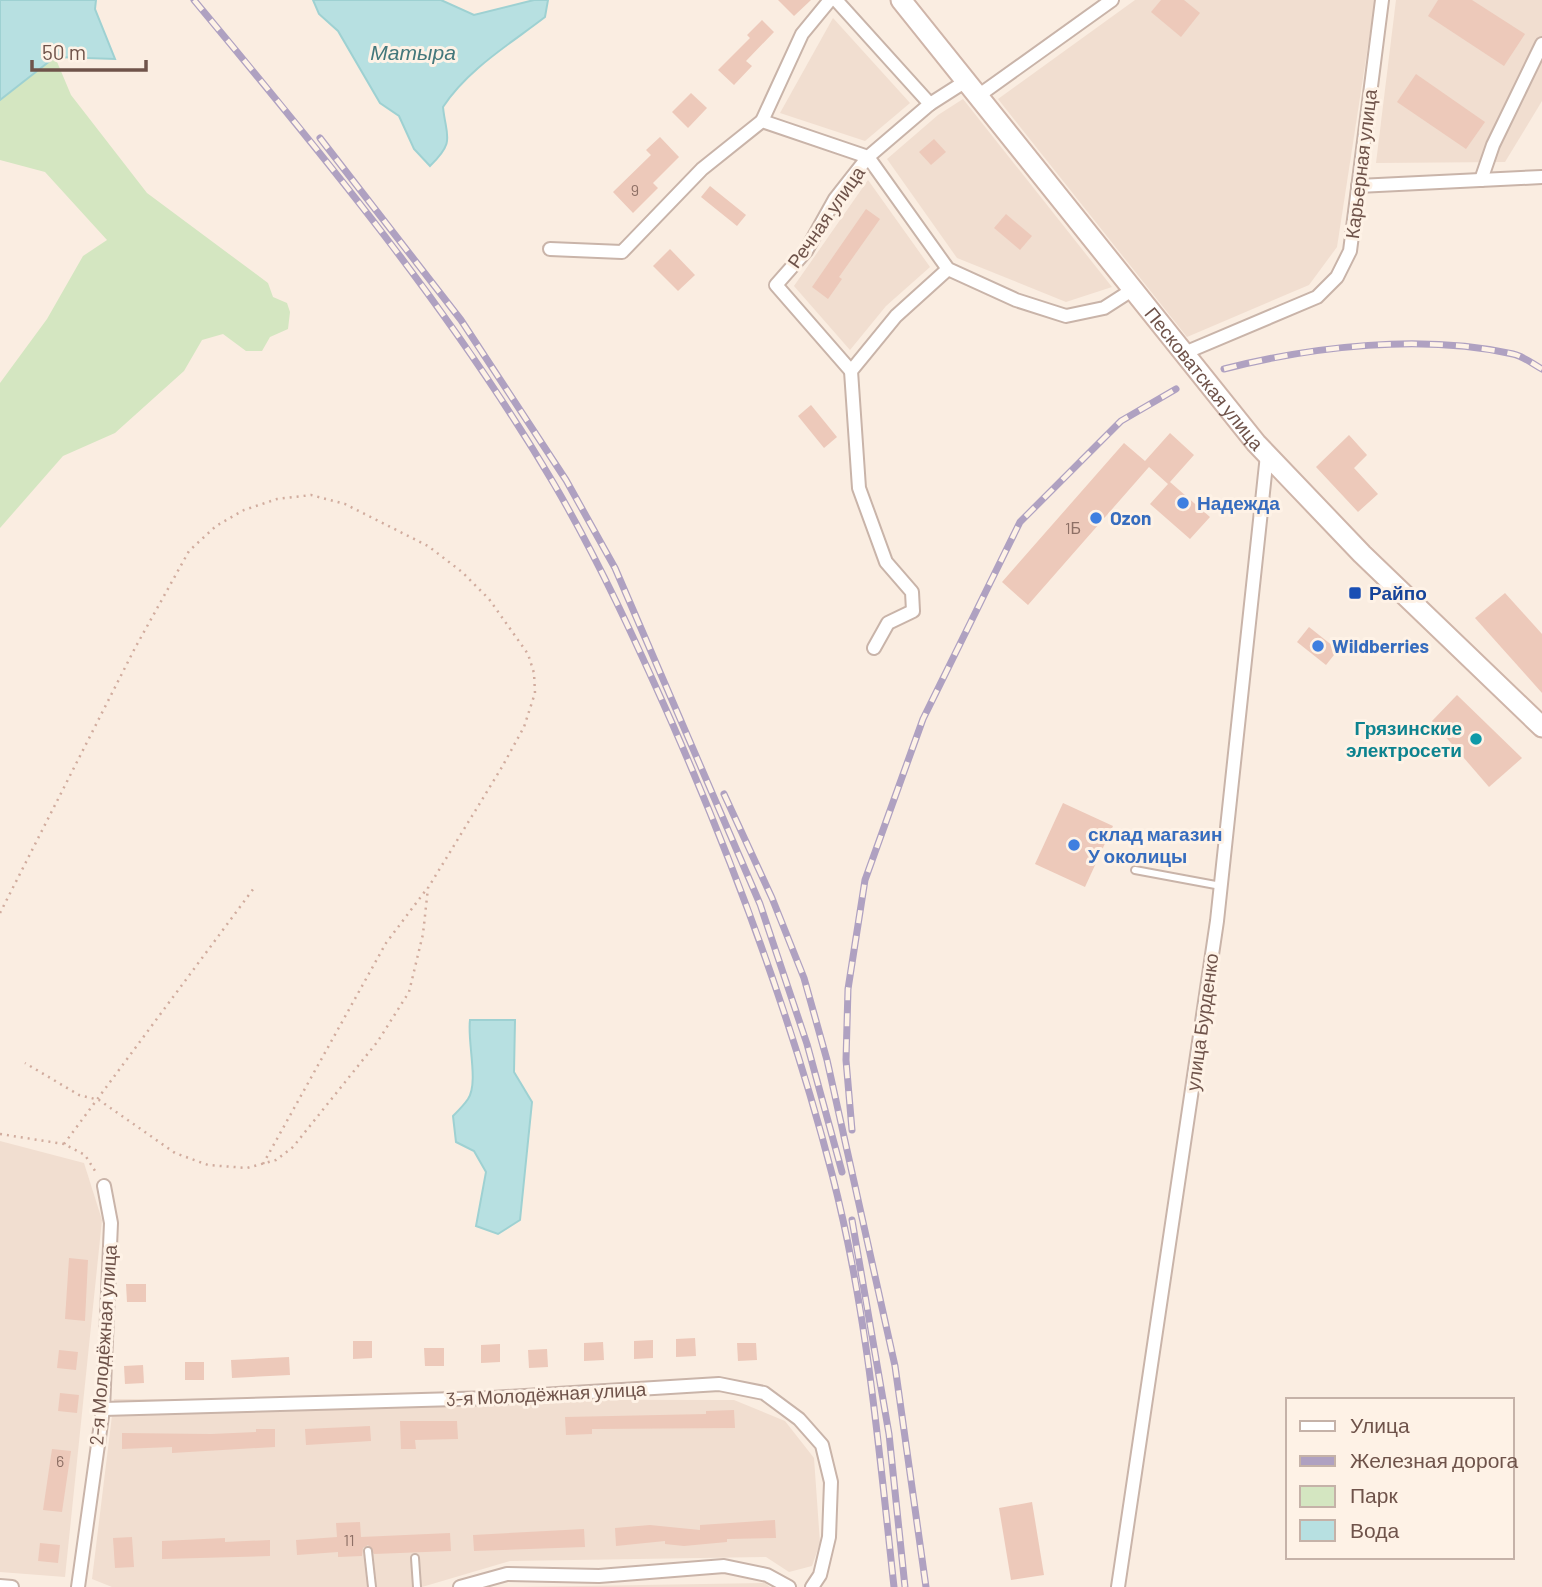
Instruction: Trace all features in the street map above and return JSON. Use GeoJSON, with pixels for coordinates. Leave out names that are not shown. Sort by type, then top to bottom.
{"type":"FeatureCollection","features":[{"type":"Feature","properties":{"kind":"main road","name":"Песковатская улица"},"geometry":{"type":"LineString","coordinates":[[901,0],[1182,354],[1267,455],[1362,554],[1542,727]]}},
{"type":"Feature","properties":{"kind":"street"},"geometry":{"type":"LineString","coordinates":[[550,249],[622,252],[702,169],[762,121],[802,34],[830,0]]}},
{"type":"Feature","properties":{"kind":"street"},"geometry":{"type":"LineString","coordinates":[[836,0],[930,104]]}},
{"type":"Feature","properties":{"kind":"street"},"geometry":{"type":"LineString","coordinates":[[972,88],[1112,0]]}},
{"type":"Feature","properties":{"kind":"street","name":"Карьерная улица"},"geometry":{"type":"LineString","coordinates":[[1182,354],[1317,297],[1337,277],[1350,251],[1382,0]]}},
{"type":"Feature","properties":{"kind":"street"},"geometry":{"type":"LineString","coordinates":[[1481,180],[1493,145],[1542,44]]}},
{"type":"Feature","properties":{"kind":"street","name":"Речная улица"},"geometry":{"type":"LineString","coordinates":[[851,372],[776,285],[806,251],[835,199],[868,157],[930,104],[972,88]]}},
{"type":"Feature","properties":{"kind":"street","name":"Речная улица"},"geometry":{"type":"LineString","coordinates":[[762,121],[868,157],[948,269],[1016,300],[1066,316],[1104,308],[1132,290]]}},
{"type":"Feature","properties":{"kind":"street"},"geometry":{"type":"LineString","coordinates":[[1358,186],[1542,177]]}},
{"type":"Feature","properties":{"kind":"street"},"geometry":{"type":"LineString","coordinates":[[874,648],[888,622],[913,611],[912,592],[886,562],[859,488],[851,372],[895,316],[948,269]]}},
{"type":"Feature","properties":{"kind":"street","name":"улица Бурденко"},"geometry":{"type":"LineString","coordinates":[[1118,1587],[1221,887],[1267,455]]}},
{"type":"Feature","properties":{"kind":"street","name":"2-я Молодёжная улица"},"geometry":{"type":"LineString","coordinates":[[78,1587],[103,1409],[111,1223],[104,1186]]}},
{"type":"Feature","properties":{"kind":"street","name":"3-я Молодёжная улица"},"geometry":{"type":"LineString","coordinates":[[103,1409],[492,1398],[719,1384],[764,1393],[799,1419],[822,1445],[831,1482],[828,1537],[820,1575],[811,1587]]}},
{"type":"Feature","properties":{"kind":"street"},"geometry":{"type":"LineString","coordinates":[[460,1587],[507,1574],[599,1576],[724,1566],[767,1575],[789,1587]]}},
{"type":"Feature","properties":{"kind":"street"},"geometry":{"type":"LineString","coordinates":[[0,1586],[12,1587]]}},
{"type":"Feature","properties":{"kind":"lane"},"geometry":{"type":"LineString","coordinates":[[1135,870],[1221,887]]}},
{"type":"Feature","properties":{"kind":"lane"},"geometry":{"type":"LineString","coordinates":[[368,1551],[372,1587]]}},
{"type":"Feature","properties":{"kind":"lane"},"geometry":{"type":"LineString","coordinates":[[415,1558],[417,1587]]}},
{"type":"Feature","properties":{"kind":"path"},"geometry":{"type":"LineString","coordinates":[[0,914],[135,648],[189,551],[216,526],[244,510],[277,499],[312,495],[345,504],[428,546],[462,572],[489,599],[528,654],[534,673],[535,693],[524,727],[428,888],[386,943],[263,1164]]}},
{"type":"Feature","properties":{"kind":"path"},"geometry":{"type":"LineString","coordinates":[[64,1144],[254,888]]}},
{"type":"Feature","properties":{"kind":"path"},"geometry":{"type":"LineString","coordinates":[[25,1063],[79,1095],[99,1100],[175,1153],[208,1165],[247,1168],[276,1160],[293,1147],[378,1041],[409,992],[423,934],[428,888]]}},
{"type":"Feature","properties":{"kind":"path"},"geometry":{"type":"LineString","coordinates":[[0,1134],[64,1144],[86,1155],[104,1186]]}},
{"type":"Feature","properties":{"kind":"shaded area"},"geometry":{"type":"Polygon","coordinates":[[[1135,0],[1375,0],[1337,247],[1309,285],[1187,337],[998,99],[1135,0]]]}},
{"type":"Feature","properties":{"kind":"shaded area"},"geometry":{"type":"Polygon","coordinates":[[[1396,0],[1542,0],[1542,101],[1505,162],[1376,163],[1396,0]]]}},
{"type":"Feature","properties":{"kind":"shaded area"},"geometry":{"type":"Polygon","coordinates":[[[833,18],[910,103],[865,141],[780,113],[833,18]]]}},
{"type":"Feature","properties":{"kind":"shaded area"},"geometry":{"type":"Polygon","coordinates":[[[963,99],[1112,287],[1066,302],[957,258],[887,159],[938,115],[963,99]]]}},
{"type":"Feature","properties":{"kind":"shaded area"},"geometry":{"type":"Polygon","coordinates":[[[868,180],[930,267],[886,306],[850,350],[794,286],[868,180]]]}},
{"type":"Feature","properties":{"kind":"shaded area"},"geometry":{"type":"Polygon","coordinates":[[[0,1141],[84,1163],[102,1220],[65,1577],[0,1572],[0,1141]]]}},
{"type":"Feature","properties":{"kind":"shaded area"},"geometry":{"type":"Polygon","coordinates":[[[114,1399],[734,1400],[785,1421],[814,1458],[820,1543],[812,1566],[789,1572],[766,1557],[510,1561],[422,1587],[112,1587],[92,1579],[114,1399]]]}},
{"type":"Feature","properties":{"kind":"shaded area"},"geometry":{"type":"Polygon","coordinates":[[[765,1583],[770,1587],[520,1587],[765,1583]]]}},
{"type":"Feature","properties":{"kind":"green space"},"geometry":{"type":"Polygon","coordinates":[[[55,57],[71,95],[147,193],[268,283],[273,297],[287,303],[290,312],[288,329],[270,337],[262,351],[246,351],[223,334],[202,340],[184,371],[115,433],[63,456],[0,528],[0,383],[47,319],[83,256],[107,240],[45,172],[0,160],[0,100],[55,57]]]}},
{"type":"Feature","properties":{"kind":"water"},"geometry":{"type":"Polygon","coordinates":[[[0,0],[96,0],[95,9],[115,59],[55,57],[0,100],[0,0]]]}},
{"type":"Feature","properties":{"kind":"water","name":"Матыра"},"geometry":{"type":"Polygon","coordinates":[[[313,0],[441,0],[474,15],[534,0],[548,0],[545,17],[477,69],[443,107],[446,144],[430,166],[414,149],[399,116],[380,103],[338,31],[319,14],[313,0]]]}},
{"type":"Feature","properties":{"kind":"water"},"geometry":{"type":"Polygon","coordinates":[[[470,1020],[515,1020],[514,1072],[532,1102],[520,1220],[498,1234],[476,1226],[486,1172],[474,1151],[456,1142],[453,1116],[468,1099],[473,1083],[470,1020]]]}},
{"type":"Feature","properties":{"kind":"building"},"geometry":{"type":"Polygon","coordinates":[[[778,0],[811,0],[794,16],[778,0]]]}},
{"type":"Feature","properties":{"kind":"building"},"geometry":{"type":"Polygon","coordinates":[[[1161,0],[1184,0],[1200,13],[1181,37],[1151,12],[1161,0]]]}},
{"type":"Feature","properties":{"kind":"building"},"geometry":{"type":"Polygon","coordinates":[[[1438,0],[1472,0],[1525,34],[1504,66],[1428,16],[1438,0]]]}},
{"type":"Feature","properties":{"kind":"building"},"geometry":{"type":"Polygon","coordinates":[[[762,20],[774,32],[746,61],[752,66],[734,85],[718,70],[750,38],[747,35],[762,20]]]}},
{"type":"Feature","properties":{"kind":"building"},"geometry":{"type":"Polygon","coordinates":[[[1416,74],[1485,122],[1466,149],[1397,102],[1416,74]]]}},
{"type":"Feature","properties":{"kind":"building"},"geometry":{"type":"Polygon","coordinates":[[[691,93],[707,108],[688,128],[672,112],[691,93]]]}},
{"type":"Feature","properties":{"kind":"building"},"geometry":{"type":"Polygon","coordinates":[[[660,137],[679,157],[653,183],[658,188],[633,213],[613,192],[651,155],[646,150],[660,137]]]}},
{"type":"Feature","properties":{"kind":"building"},"geometry":{"type":"Polygon","coordinates":[[[934,139],[946,152],[931,165],[919,152],[934,139]]]}},
{"type":"Feature","properties":{"kind":"building"},"geometry":{"type":"Polygon","coordinates":[[[710,186],[746,215],[737,226],[701,197],[710,186]]]}},
{"type":"Feature","properties":{"kind":"building"},"geometry":{"type":"Polygon","coordinates":[[[866,209],[880,219],[839,277],[842,279],[828,299],[812,287],[866,209]]]}},
{"type":"Feature","properties":{"kind":"building"},"geometry":{"type":"Polygon","coordinates":[[[1006,214],[1032,236],[1020,250],[994,228],[1006,214]]]}},
{"type":"Feature","properties":{"kind":"building"},"geometry":{"type":"Polygon","coordinates":[[[670,249],[695,275],[678,291],[653,266],[670,249]]]}},
{"type":"Feature","properties":{"kind":"building"},"geometry":{"type":"Polygon","coordinates":[[[811,405],[837,437],[824,448],[798,416],[811,405]]]}},
{"type":"Feature","properties":{"kind":"building"},"geometry":{"type":"Polygon","coordinates":[[[1170,433],[1194,455],[1170,482],[1210,517],[1190,539],[1150,504],[1168,484],[1149,467],[1028,605],[1002,582],[1124,443],[1145,461],[1170,433]]]}},
{"type":"Feature","properties":{"kind":"building"},"geometry":{"type":"Polygon","coordinates":[[[1349,435],[1367,455],[1354,468],[1378,494],[1358,512],[1316,467],[1349,435]]]}},
{"type":"Feature","properties":{"kind":"building"},"geometry":{"type":"Polygon","coordinates":[[[1505,593],[1542,634],[1542,693],[1475,618],[1505,593]]]}},
{"type":"Feature","properties":{"kind":"building","name":"Wildberries"},"geometry":{"type":"Polygon","coordinates":[[[1309,627],[1338,650],[1326,665],[1297,642],[1309,627]]]}},
{"type":"Feature","properties":{"kind":"building","name":"Грязинские электросети"},"geometry":{"type":"Polygon","coordinates":[[[1457,695],[1522,758],[1489,787],[1432,721],[1457,695]]]}},
{"type":"Feature","properties":{"kind":"building","name":"склад магазин У околицы"},"geometry":{"type":"Polygon","coordinates":[[[1063,803],[1113,826],[1085,887],[1035,864],[1063,803]]]}},
{"type":"Feature","properties":{"kind":"building"},"geometry":{"type":"Polygon","coordinates":[[[69,1258],[88,1260],[85,1321],[65,1319],[69,1258]]]}},
{"type":"Feature","properties":{"kind":"building"},"geometry":{"type":"Polygon","coordinates":[[[126,1284],[146,1284],[146,1302],[127,1302],[126,1284]]]}},
{"type":"Feature","properties":{"kind":"building"},"geometry":{"type":"Polygon","coordinates":[[[695,1338],[696,1356],[676,1357],[676,1339],[695,1338]]]}},
{"type":"Feature","properties":{"kind":"building"},"geometry":{"type":"Polygon","coordinates":[[[653,1340],[653,1358],[634,1359],[634,1341],[653,1340]]]}},
{"type":"Feature","properties":{"kind":"building"},"geometry":{"type":"Polygon","coordinates":[[[353,1341],[372,1341],[372,1358],[353,1359],[353,1341]]]}},
{"type":"Feature","properties":{"kind":"building"},"geometry":{"type":"Polygon","coordinates":[[[603,1342],[604,1360],[584,1361],[584,1343],[603,1342]]]}},
{"type":"Feature","properties":{"kind":"building"},"geometry":{"type":"Polygon","coordinates":[[[737,1343],[756,1343],[757,1360],[738,1361],[737,1343]]]}},
{"type":"Feature","properties":{"kind":"building"},"geometry":{"type":"Polygon","coordinates":[[[500,1344],[500,1362],[481,1363],[481,1345],[500,1344]]]}},
{"type":"Feature","properties":{"kind":"building"},"geometry":{"type":"Polygon","coordinates":[[[424,1348],[444,1348],[444,1366],[425,1366],[424,1348]]]}},
{"type":"Feature","properties":{"kind":"building"},"geometry":{"type":"Polygon","coordinates":[[[547,1349],[548,1367],[529,1368],[528,1350],[547,1349]]]}},
{"type":"Feature","properties":{"kind":"building"},"geometry":{"type":"Polygon","coordinates":[[[59,1350],[78,1352],[76,1370],[57,1368],[59,1350]]]}},
{"type":"Feature","properties":{"kind":"building"},"geometry":{"type":"Polygon","coordinates":[[[289,1357],[290,1375],[232,1378],[231,1360],[289,1357]]]}},
{"type":"Feature","properties":{"kind":"building"},"geometry":{"type":"Polygon","coordinates":[[[185,1362],[204,1362],[204,1380],[185,1380],[185,1362]]]}},
{"type":"Feature","properties":{"kind":"building"},"geometry":{"type":"Polygon","coordinates":[[[143,1365],[144,1383],[125,1384],[124,1366],[143,1365]]]}},
{"type":"Feature","properties":{"kind":"building"},"geometry":{"type":"Polygon","coordinates":[[[60,1393],[79,1395],[77,1413],[58,1411],[60,1393]]]}},
{"type":"Feature","properties":{"kind":"building"},"geometry":{"type":"Polygon","coordinates":[[[734,1410],[735,1428],[592,1429],[592,1434],[566,1435],[565,1417],[706,1414],[706,1411],[734,1410]]]}},
{"type":"Feature","properties":{"kind":"building"},"geometry":{"type":"Polygon","coordinates":[[[400,1421],[457,1421],[458,1439],[415,1440],[416,1449],[401,1449],[400,1421]]]}},
{"type":"Feature","properties":{"kind":"building"},"geometry":{"type":"Polygon","coordinates":[[[370,1426],[371,1441],[306,1445],[305,1429],[370,1426]]]}},
{"type":"Feature","properties":{"kind":"building"},"geometry":{"type":"Polygon","coordinates":[[[256,1429],[275,1429],[275,1447],[172,1453],[172,1447],[122,1449],[122,1433],[211,1434],[256,1432],[256,1429]]]}},
{"type":"Feature","properties":{"kind":"building"},"geometry":{"type":"Polygon","coordinates":[[[52,1449],[71,1451],[62,1512],[43,1510],[52,1449]]]}},
{"type":"Feature","properties":{"kind":"building"},"geometry":{"type":"Polygon","coordinates":[[[1032,1502],[1044,1575],[1011,1580],[999,1508],[1032,1502]]]}},
{"type":"Feature","properties":{"kind":"building"},"geometry":{"type":"Polygon","coordinates":[[[775,1520],[776,1538],[727,1539],[727,1542],[684,1546],[665,1544],[665,1541],[616,1546],[615,1528],[650,1525],[700,1530],[700,1525],[775,1520]]]}},
{"type":"Feature","properties":{"kind":"building"},"geometry":{"type":"Polygon","coordinates":[[[360,1522],[361,1537],[450,1533],[451,1551],[374,1554],[368,1545],[363,1548],[362,1556],[338,1557],[338,1552],[297,1555],[296,1540],[337,1537],[336,1523],[360,1522]]]}},
{"type":"Feature","properties":{"kind":"building"},"geometry":{"type":"Polygon","coordinates":[[[584,1529],[585,1547],[474,1551],[473,1535],[584,1529]]]}},
{"type":"Feature","properties":{"kind":"building"},"geometry":{"type":"Polygon","coordinates":[[[132,1537],[134,1567],[115,1568],[113,1538],[132,1537]]]}},
{"type":"Feature","properties":{"kind":"building"},"geometry":{"type":"Polygon","coordinates":[[[225,1538],[225,1542],[270,1540],[270,1556],[162,1559],[162,1541],[225,1538]]]}},
{"type":"Feature","properties":{"kind":"building"},"geometry":{"type":"Polygon","coordinates":[[[40,1543],[60,1545],[58,1563],[38,1561],[40,1543]]]}},
{"type":"Feature","properties":{"kind":"railway"},"geometry":{"type":"LineString","coordinates":[[194,0],[384,235],[473,357],[515,420],[586,542],[672,723],[740,889],[781,1002],[832,1174],[863,1328],[894,1587]]}},
{"type":"Feature","properties":{"kind":"railway"},"geometry":{"type":"LineString","coordinates":[[320,138],[461,320],[566,480],[615,568],[760,904],[807,1044],[842,1172]]}},
{"type":"Feature","properties":{"kind":"railway"},"geometry":{"type":"LineString","coordinates":[[1224,369],[1294,354],[1368,345],[1405,344],[1478,348],[1513,354],[1542,369]]}},
{"type":"Feature","properties":{"kind":"railway"},"geometry":{"type":"LineString","coordinates":[[852,1130],[846,1060],[848,989],[865,880],[923,719],[1020,522],[1121,421],[1176,389]]}},
{"type":"Feature","properties":{"kind":"railway"},"geometry":{"type":"LineString","coordinates":[[724,794],[772,898],[804,978],[827,1060],[895,1366],[926,1587]]}},
{"type":"Feature","properties":{"kind":"railway"},"geometry":{"type":"LineString","coordinates":[[852,1220],[889,1434],[905,1587]]}},
{"type":"Feature","properties":{"kind":"place","name":"Надежда"},"geometry":{"type":"Point","coordinates":[1183,503]}},
{"type":"Feature","properties":{"kind":"place","name":"Ozon"},"geometry":{"type":"Point","coordinates":[1096,518]}},
{"type":"Feature","properties":{"kind":"place","name":"Райпо"},"geometry":{"type":"Point","coordinates":[1355,593]}},
{"type":"Feature","properties":{"kind":"place","name":"Wildberries"},"geometry":{"type":"Point","coordinates":[1318,646]}},
{"type":"Feature","properties":{"kind":"place","name":"Грязинские электросети"},"geometry":{"type":"Point","coordinates":[1476,739]}},
{"type":"Feature","properties":{"kind":"place","name":"склад магазин У околицы"},"geometry":{"type":"Point","coordinates":[1074,845]}}]}
